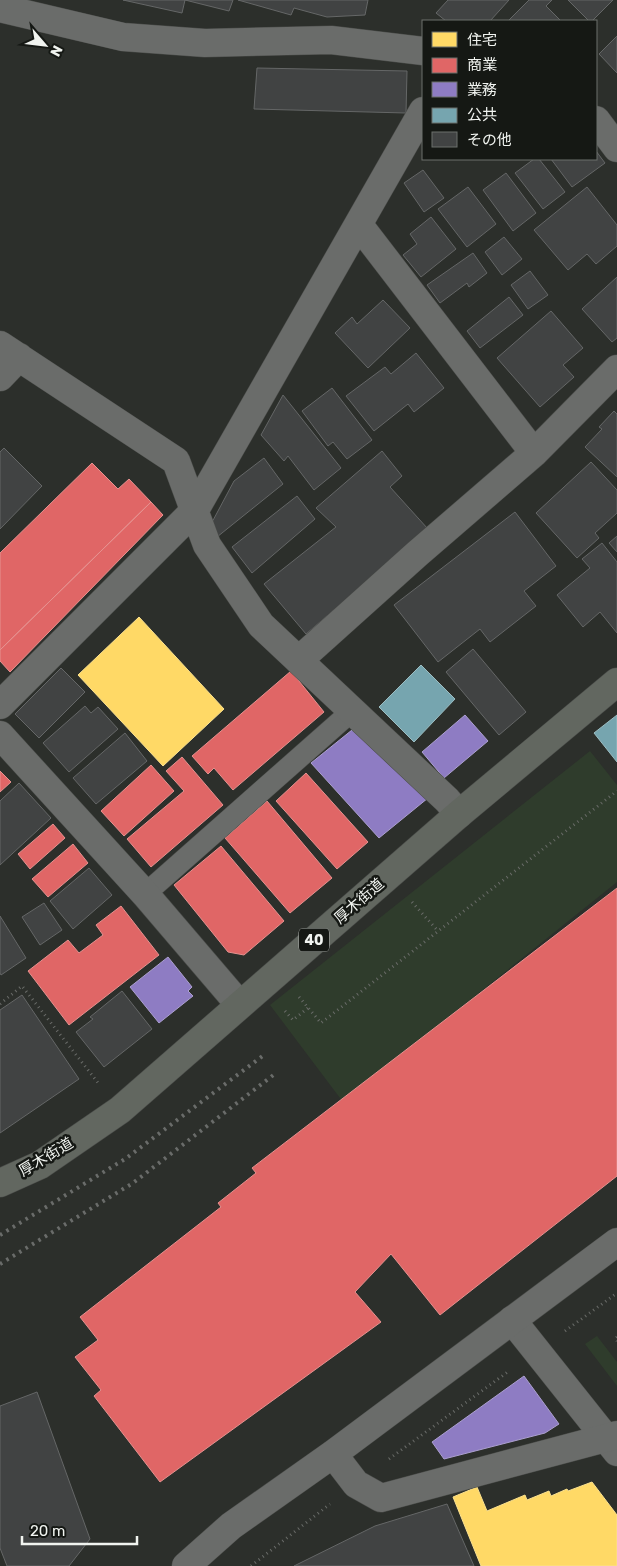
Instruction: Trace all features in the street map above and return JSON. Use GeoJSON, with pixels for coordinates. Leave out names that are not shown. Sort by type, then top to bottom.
{"type":"FeatureCollection","features":[{"type":"Feature","properties":{"kind":"main road","name":"厚木街道"},"geometry":{"type":"LineString","coordinates":[[0,1183],[40,1165],[120,1110],[239,1004],[459,814],[617,682]]}},
{"type":"Feature","properties":{"kind":"street"},"geometry":{"type":"LineString","coordinates":[[0,8],[123,36],[204,43],[331,40],[422,51]]}},
{"type":"Feature","properties":{"kind":"street"},"geometry":{"type":"LineString","coordinates":[[0,705],[195,510],[422,113]]}},
{"type":"Feature","properties":{"kind":"street"},"geometry":{"type":"LineString","coordinates":[[597,121],[617,148]]}},
{"type":"Feature","properties":{"kind":"street"},"geometry":{"type":"LineString","coordinates":[[359,225],[534,453]]}},
{"type":"Feature","properties":{"kind":"street"},"geometry":{"type":"LineString","coordinates":[[0,378],[10,351],[176,461],[207,545],[261,624],[447,800],[459,814]]}},
{"type":"Feature","properties":{"kind":"street"},"geometry":{"type":"LineString","coordinates":[[299,660],[417,554],[534,453],[617,369]]}},
{"type":"Feature","properties":{"kind":"street"},"geometry":{"type":"LineString","coordinates":[[0,735],[145,894],[239,1004]]}},
{"type":"Feature","properties":{"kind":"street"},"geometry":{"type":"LineString","coordinates":[[186,1566],[231,1526],[333,1454],[617,1242]]}},
{"type":"Feature","properties":{"kind":"street"},"geometry":{"type":"LineString","coordinates":[[333,1454],[356,1484],[381,1498],[613,1441],[512,1320]]}},
{"type":"Feature","properties":{"kind":"lane"},"geometry":{"type":"LineString","coordinates":[[145,894],[352,710]]}},
{"type":"Feature","properties":{"kind":"path"},"geometry":{"type":"LineString","coordinates":[[298,996],[321,1023],[617,791]]}},
{"type":"Feature","properties":{"kind":"path"},"geometry":{"type":"LineString","coordinates":[[408,905],[413,902],[438,931]]}},
{"type":"Feature","properties":{"kind":"path"},"geometry":{"type":"LineString","coordinates":[[0,1004],[22,986],[120,1110]]}},
{"type":"Feature","properties":{"kind":"path"},"geometry":{"type":"LineString","coordinates":[[278,1015],[284,1010],[293,1020],[308,1008]]}},
{"type":"Feature","properties":{"kind":"path"},"geometry":{"type":"LineString","coordinates":[[251,1566],[356,1484],[617,1293]]}},
{"type":"Feature","properties":{"kind":"path"},"geometry":{"type":"LineString","coordinates":[[617,1337],[615,1338],[617,1341]]}},
{"type":"Feature","properties":{"kind":"green space"},"geometry":{"type":"Polygon","coordinates":[[[590,751],[617,785],[617,882],[343,1102],[270,1005],[590,751]]]}},
{"type":"Feature","properties":{"kind":"green space"},"geometry":{"type":"Polygon","coordinates":[[[597,1336],[617,1362],[617,1386],[585,1344],[597,1336]]]}},
{"type":"Feature","properties":{"kind":"building: 住宅"},"geometry":{"type":"Polygon","coordinates":[[[139,617],[224,709],[163,766],[78,675],[139,617]]]}},
{"type":"Feature","properties":{"kind":"building: 住宅"},"geometry":{"type":"Polygon","coordinates":[[[592,1482],[617,1515],[617,1566],[481,1566],[453,1497],[477,1487],[487,1511],[525,1495],[527,1500],[549,1491],[551,1496],[592,1482]]]}},
{"type":"Feature","properties":{"kind":"building: 商業"},"geometry":{"type":"Polygon","coordinates":[[[92,463],[118,489],[129,479],[151,502],[0,650],[0,553],[92,463]]]}},
{"type":"Feature","properties":{"kind":"building: 商業"},"geometry":{"type":"Polygon","coordinates":[[[151,502],[163,515],[10,672],[0,661],[0,650],[151,502]]]}},
{"type":"Feature","properties":{"kind":"building: 商業"},"geometry":{"type":"Polygon","coordinates":[[[291,671],[324,712],[233,790],[214,768],[208,774],[192,756],[291,671]]]}},
{"type":"Feature","properties":{"kind":"building: 商業"},"geometry":{"type":"Polygon","coordinates":[[[182,757],[223,805],[151,867],[127,839],[184,791],[166,771],[182,757]]]}},
{"type":"Feature","properties":{"kind":"building: 商業"},"geometry":{"type":"Polygon","coordinates":[[[151,765],[174,791],[124,836],[101,811],[151,765]]]}},
{"type":"Feature","properties":{"kind":"building: 商業"},"geometry":{"type":"Polygon","coordinates":[[[0,771],[11,782],[0,792],[0,771]]]}},
{"type":"Feature","properties":{"kind":"building: 商業"},"geometry":{"type":"Polygon","coordinates":[[[306,773],[368,842],[337,869],[276,801],[306,773]]]}},
{"type":"Feature","properties":{"kind":"building: 商業"},"geometry":{"type":"Polygon","coordinates":[[[267,801],[332,878],[290,913],[225,838],[267,801]]]}},
{"type":"Feature","properties":{"kind":"building: 商業"},"geometry":{"type":"Polygon","coordinates":[[[53,824],[65,838],[30,869],[18,854],[53,824]]]}},
{"type":"Feature","properties":{"kind":"building: 商業"},"geometry":{"type":"Polygon","coordinates":[[[73,844],[88,863],[48,897],[32,879],[73,844]]]}},
{"type":"Feature","properties":{"kind":"building: 商業"},"geometry":{"type":"Polygon","coordinates":[[[221,846],[284,921],[244,955],[228,952],[174,885],[221,846]]]}},
{"type":"Feature","properties":{"kind":"building: 商業"},"geometry":{"type":"Polygon","coordinates":[[[617,888],[617,1176],[440,1315],[391,1254],[355,1292],[381,1322],[160,1482],[94,1396],[101,1390],[75,1357],[98,1340],[80,1317],[221,1207],[218,1203],[256,1173],[252,1168],[617,888]]]}},
{"type":"Feature","properties":{"kind":"building: 商業"},"geometry":{"type":"Polygon","coordinates":[[[121,906],[159,955],[69,1025],[28,971],[68,940],[79,953],[103,935],[96,925],[121,906]]]}},
{"type":"Feature","properties":{"kind":"building: 業務"},"geometry":{"type":"Polygon","coordinates":[[[465,715],[488,741],[444,778],[422,752],[465,715]]]}},
{"type":"Feature","properties":{"kind":"building: 業務"},"geometry":{"type":"Polygon","coordinates":[[[352,730],[428,798],[379,838],[311,763],[352,730]]]}},
{"type":"Feature","properties":{"kind":"building: 業務"},"geometry":{"type":"Polygon","coordinates":[[[168,957],[192,987],[188,991],[193,996],[159,1023],[130,987],[168,957]]]}},
{"type":"Feature","properties":{"kind":"building: 業務"},"geometry":{"type":"Polygon","coordinates":[[[524,1376],[559,1424],[545,1433],[444,1459],[432,1442],[524,1376]]]}},
{"type":"Feature","properties":{"kind":"building: 公共"},"geometry":{"type":"Polygon","coordinates":[[[421,665],[455,699],[414,742],[379,707],[421,665]]]}},
{"type":"Feature","properties":{"kind":"building: 公共"},"geometry":{"type":"Polygon","coordinates":[[[617,715],[617,762],[594,733],[617,715]]]}},
{"type":"Feature","properties":{"kind":"building: その他"},"geometry":{"type":"Polygon","coordinates":[[[123,0],[185,0],[182,13],[123,0]]]}},
{"type":"Feature","properties":{"kind":"building: その他"},"geometry":{"type":"Polygon","coordinates":[[[185,0],[233,0],[229,11],[185,0]]]}},
{"type":"Feature","properties":{"kind":"building: その他"},"geometry":{"type":"Polygon","coordinates":[[[238,0],[368,0],[365,15],[327,17],[294,8],[291,15],[238,0]]]}},
{"type":"Feature","properties":{"kind":"building: その他"},"geometry":{"type":"Polygon","coordinates":[[[448,0],[509,0],[491,20],[445,20],[436,13],[448,0]]]}},
{"type":"Feature","properties":{"kind":"building: その他"},"geometry":{"type":"Polygon","coordinates":[[[529,0],[552,0],[546,6],[560,20],[509,20],[529,0]]]}},
{"type":"Feature","properties":{"kind":"building: その他"},"geometry":{"type":"Polygon","coordinates":[[[568,0],[613,0],[593,20],[588,20],[568,0]]]}},
{"type":"Feature","properties":{"kind":"building: その他"},"geometry":{"type":"Polygon","coordinates":[[[617,36],[617,73],[599,54],[617,36]]]}},
{"type":"Feature","properties":{"kind":"building: その他"},"geometry":{"type":"Polygon","coordinates":[[[257,68],[407,71],[406,113],[254,109],[257,68]]]}},
{"type":"Feature","properties":{"kind":"building: その他"},"geometry":{"type":"Polygon","coordinates":[[[597,152],[605,163],[572,187],[552,160],[597,160],[597,152]]]}},
{"type":"Feature","properties":{"kind":"building: その他"},"geometry":{"type":"Polygon","coordinates":[[[533,160],[540,160],[565,192],[543,209],[515,173],[533,160]]]}},
{"type":"Feature","properties":{"kind":"building: その他"},"geometry":{"type":"Polygon","coordinates":[[[423,170],[444,198],[424,212],[404,183],[423,170]]]}},
{"type":"Feature","properties":{"kind":"building: その他"},"geometry":{"type":"Polygon","coordinates":[[[506,173],[536,213],[513,231],[483,190],[506,173]]]}},
{"type":"Feature","properties":{"kind":"building: その他"},"geometry":{"type":"Polygon","coordinates":[[[468,187],[496,224],[467,247],[438,209],[468,187]]]}},
{"type":"Feature","properties":{"kind":"building: その他"},"geometry":{"type":"Polygon","coordinates":[[[587,187],[617,225],[617,246],[596,264],[587,254],[568,270],[534,230],[587,187]]]}},
{"type":"Feature","properties":{"kind":"building: その他"},"geometry":{"type":"Polygon","coordinates":[[[431,217],[456,249],[421,277],[403,255],[417,244],[410,234],[431,217]]]}},
{"type":"Feature","properties":{"kind":"building: その他"},"geometry":{"type":"Polygon","coordinates":[[[504,237],[522,259],[502,275],[485,252],[504,237]]]}},
{"type":"Feature","properties":{"kind":"building: その他"},"geometry":{"type":"Polygon","coordinates":[[[473,253],[487,273],[469,287],[467,283],[440,303],[427,285],[473,253]]]}},
{"type":"Feature","properties":{"kind":"building: その他"},"geometry":{"type":"Polygon","coordinates":[[[530,271],[548,295],[528,309],[511,285],[530,271]]]}},
{"type":"Feature","properties":{"kind":"building: その他"},"geometry":{"type":"Polygon","coordinates":[[[617,277],[617,338],[612,342],[582,309],[617,277]]]}},
{"type":"Feature","properties":{"kind":"building: その他"},"geometry":{"type":"Polygon","coordinates":[[[509,297],[523,315],[480,348],[467,331],[509,297]]]}},
{"type":"Feature","properties":{"kind":"building: その他"},"geometry":{"type":"Polygon","coordinates":[[[383,300],[410,328],[368,368],[335,333],[352,317],[357,324],[383,300]]]}},
{"type":"Feature","properties":{"kind":"building: その他"},"geometry":{"type":"Polygon","coordinates":[[[551,311],[583,348],[563,365],[574,377],[540,407],[497,358],[551,311]]]}},
{"type":"Feature","properties":{"kind":"building: その他"},"geometry":{"type":"Polygon","coordinates":[[[416,353],[444,388],[414,412],[408,404],[374,431],[346,396],[385,367],[391,374],[416,353]]]}},
{"type":"Feature","properties":{"kind":"building: その他"},"geometry":{"type":"Polygon","coordinates":[[[332,388],[372,440],[347,459],[333,442],[328,446],[302,411],[332,388]]]}},
{"type":"Feature","properties":{"kind":"building: その他"},"geometry":{"type":"Polygon","coordinates":[[[283,395],[341,468],[314,490],[288,456],[284,461],[261,435],[283,395]]]}},
{"type":"Feature","properties":{"kind":"building: その他"},"geometry":{"type":"Polygon","coordinates":[[[614,411],[617,414],[617,477],[585,447],[602,429],[599,427],[614,411]]]}},
{"type":"Feature","properties":{"kind":"building: その他"},"geometry":{"type":"Polygon","coordinates":[[[4,448],[42,486],[0,529],[0,452],[4,448]]]}},
{"type":"Feature","properties":{"kind":"building: その他"},"geometry":{"type":"Polygon","coordinates":[[[382,451],[402,476],[390,487],[428,529],[306,634],[264,584],[336,527],[316,508],[382,451]]]}},
{"type":"Feature","properties":{"kind":"building: その他"},"geometry":{"type":"Polygon","coordinates":[[[264,458],[283,484],[217,537],[210,526],[234,481],[264,458]]]}},
{"type":"Feature","properties":{"kind":"building: その他"},"geometry":{"type":"Polygon","coordinates":[[[591,462],[617,490],[617,513],[595,533],[599,538],[577,558],[536,513],[591,462]]]}},
{"type":"Feature","properties":{"kind":"building: その他"},"geometry":{"type":"Polygon","coordinates":[[[297,496],[315,519],[252,573],[232,547],[297,496]]]}},
{"type":"Feature","properties":{"kind":"building: その他"},"geometry":{"type":"Polygon","coordinates":[[[515,512],[556,566],[524,591],[536,606],[490,642],[480,629],[438,662],[394,605],[515,512]]]}},
{"type":"Feature","properties":{"kind":"building: その他"},"geometry":{"type":"Polygon","coordinates":[[[617,536],[617,552],[609,543],[617,536]]]}},
{"type":"Feature","properties":{"kind":"building: その他"},"geometry":{"type":"Polygon","coordinates":[[[602,543],[617,562],[617,633],[600,612],[583,627],[557,595],[590,568],[582,559],[602,543]]]}},
{"type":"Feature","properties":{"kind":"building: その他"},"geometry":{"type":"Polygon","coordinates":[[[473,649],[526,712],[499,735],[446,672],[473,649]]]}},
{"type":"Feature","properties":{"kind":"building: その他"},"geometry":{"type":"Polygon","coordinates":[[[61,668],[85,692],[39,738],[15,714],[61,668]]]}},
{"type":"Feature","properties":{"kind":"building: その他"},"geometry":{"type":"Polygon","coordinates":[[[85,706],[91,713],[98,707],[118,729],[69,772],[43,743],[85,706]]]}},
{"type":"Feature","properties":{"kind":"building: その他"},"geometry":{"type":"Polygon","coordinates":[[[125,733],[147,761],[96,804],[73,778],[125,733]]]}},
{"type":"Feature","properties":{"kind":"building: その他"},"geometry":{"type":"Polygon","coordinates":[[[19,783],[51,818],[0,865],[0,801],[19,783]]]}},
{"type":"Feature","properties":{"kind":"building: その他"},"geometry":{"type":"Polygon","coordinates":[[[89,868],[112,895],[73,929],[50,901],[89,868]]]}},
{"type":"Feature","properties":{"kind":"building: その他"},"geometry":{"type":"Polygon","coordinates":[[[44,903],[62,930],[40,945],[22,917],[44,903]]]}},
{"type":"Feature","properties":{"kind":"building: その他"},"geometry":{"type":"Polygon","coordinates":[[[0,916],[26,958],[1,975],[0,973],[0,916]]]}},
{"type":"Feature","properties":{"kind":"building: その他"},"geometry":{"type":"Polygon","coordinates":[[[122,991],[152,1029],[104,1067],[76,1032],[93,1019],[90,1017],[122,991]]]}},
{"type":"Feature","properties":{"kind":"building: その他"},"geometry":{"type":"Polygon","coordinates":[[[22,995],[79,1079],[0,1133],[0,1010],[22,995]]]}},
{"type":"Feature","properties":{"kind":"building: その他"},"geometry":{"type":"Polygon","coordinates":[[[37,1392],[90,1539],[69,1566],[7,1566],[0,1548],[0,1406],[37,1392]]]}},
{"type":"Feature","properties":{"kind":"building: その他"},"geometry":{"type":"Polygon","coordinates":[[[447,1504],[474,1566],[294,1566],[375,1526],[447,1504]]]}},
{"type":"Feature","properties":{"kind":"railway"},"geometry":{"type":"LineString","coordinates":[[0,1235],[125,1159],[264,1055]]}},
{"type":"Feature","properties":{"kind":"railway"},"geometry":{"type":"LineString","coordinates":[[0,1264],[133,1183],[276,1073]]}}]}
